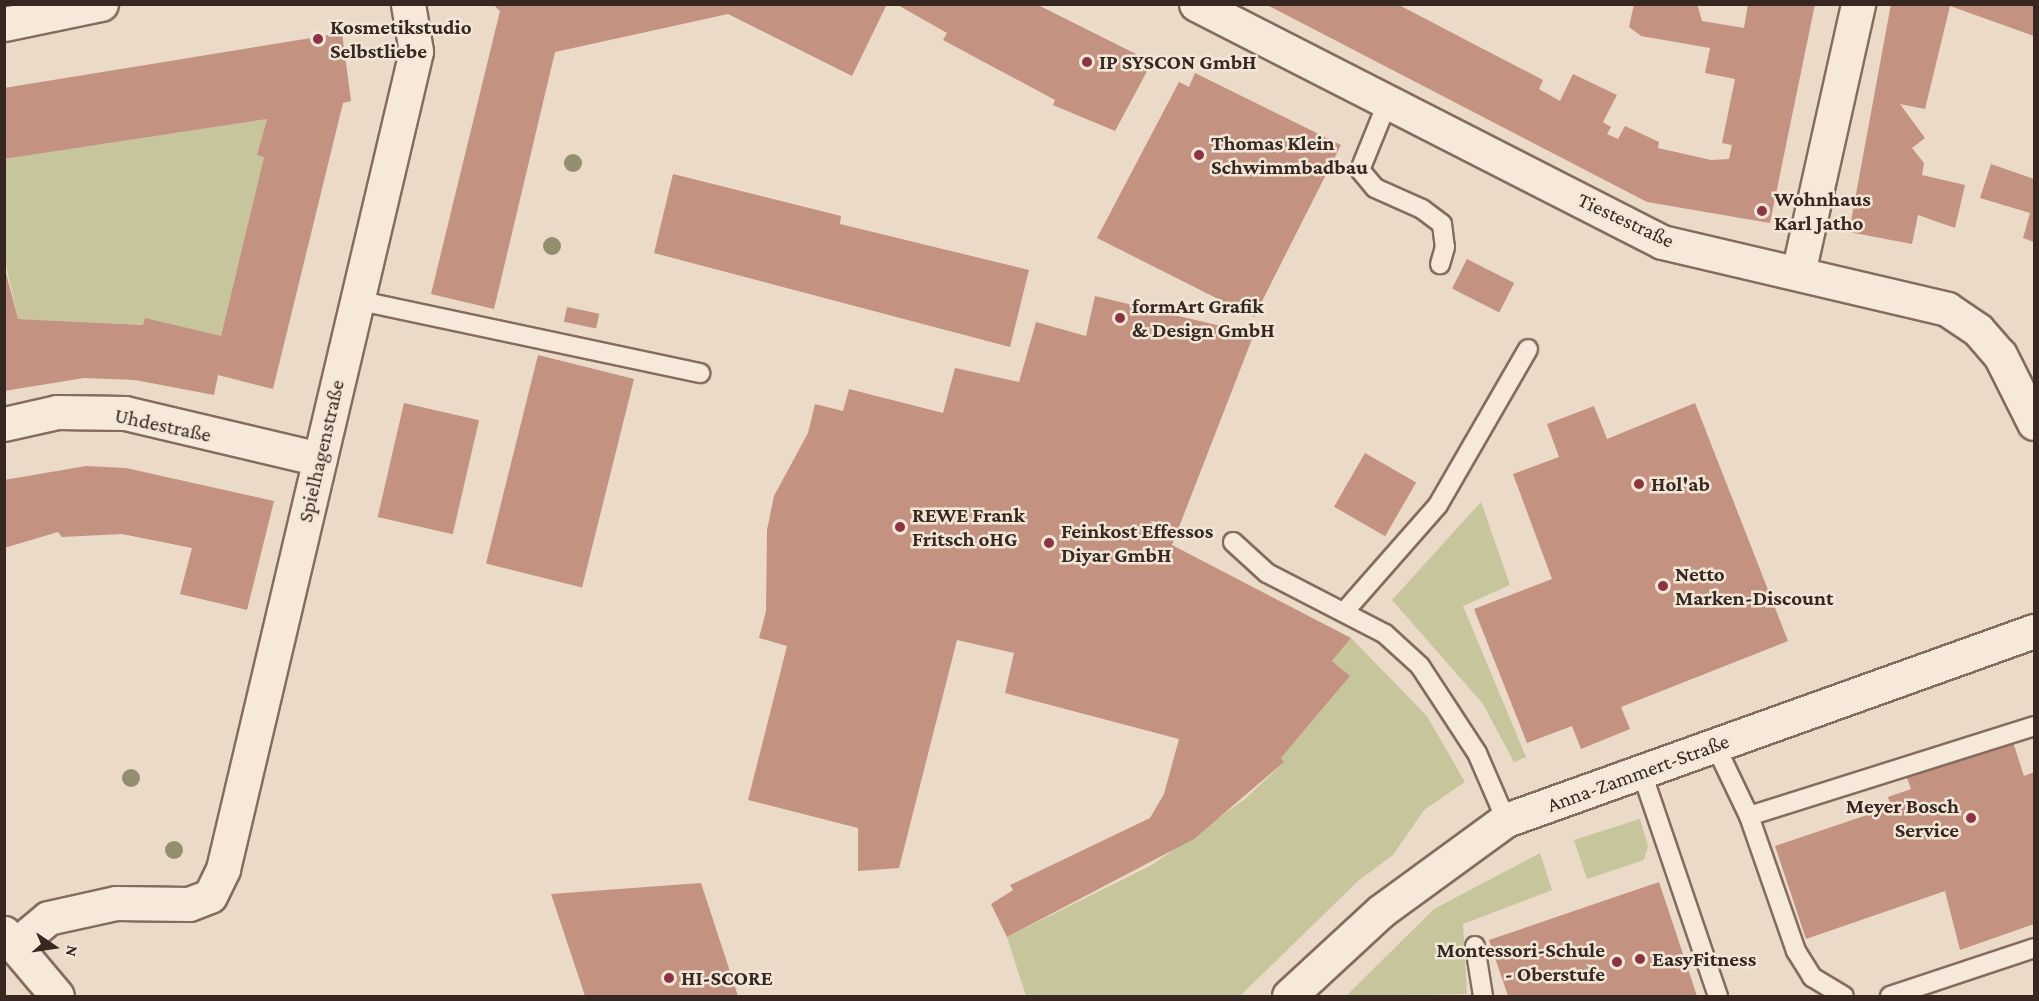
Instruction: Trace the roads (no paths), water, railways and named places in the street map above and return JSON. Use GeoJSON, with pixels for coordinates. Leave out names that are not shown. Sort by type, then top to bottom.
{"type":"FeatureCollection","features":[{"type":"Feature","properties":{"kind":"street"},"geometry":{"type":"LineString","coordinates":[[4,24],[100,4]]}},
{"type":"Feature","properties":{"kind":"street","name":"Spielhagenstraße"},"geometry":{"type":"LineString","coordinates":[[11,938],[48,918],[116,903],[189,904],[210,896],[223,868],[416,51],[408,4]]}},
{"type":"Feature","properties":{"kind":"street","name":"Tiestestraße"},"geometry":{"type":"LineString","coordinates":[[1196,4],[1662,242],[1947,309],[1978,330],[2000,355],[2034,423]]}},
{"type":"Feature","properties":{"kind":"street"},"geometry":{"type":"LineString","coordinates":[[1798,273],[1858,4]]}},
{"type":"Feature","properties":{"kind":"street","name":"Uhdestraße"},"geometry":{"type":"LineString","coordinates":[[4,424],[57,412],[125,413],[320,459]]}},
{"type":"Feature","properties":{"kind":"street","name":"Anna-Zammert-Straße"},"geometry":{"type":"LineString","coordinates":[[1289,996],[1381,911],[1506,820],[2034,631]]}},
{"type":"Feature","properties":{"kind":"street"},"geometry":{"type":"LineString","coordinates":[[11,938],[57,996]]}},
{"type":"Feature","properties":{"kind":"lane"},"geometry":{"type":"LineString","coordinates":[[1388,101],[1360,170],[1375,188],[1442,224],[1445,247],[1440,264]]}},
{"type":"Feature","properties":{"kind":"lane"},"geometry":{"type":"LineString","coordinates":[[356,300],[700,373]]}},
{"type":"Feature","properties":{"kind":"lane"},"geometry":{"type":"LineString","coordinates":[[1344,612],[1438,505],[1528,349]]}},
{"type":"Feature","properties":{"kind":"lane"},"geometry":{"type":"LineString","coordinates":[[1233,542],[1267,573],[1385,634],[1420,666],[1477,753],[1506,820]]}},
{"type":"Feature","properties":{"kind":"lane"},"geometry":{"type":"LineString","coordinates":[[1749,816],[2034,726]]}},
{"type":"Feature","properties":{"kind":"lane"},"geometry":{"type":"LineString","coordinates":[[1715,745],[1749,816],[1796,951],[1812,977],[1844,996]]}},
{"type":"Feature","properties":{"kind":"lane"},"geometry":{"type":"LineString","coordinates":[[1642,773],[1718,996]]}},
{"type":"Feature","properties":{"kind":"lane"},"geometry":{"type":"LineString","coordinates":[[1475,946],[1483,996]]}},
{"type":"Feature","properties":{"kind":"lane"},"geometry":{"type":"LineString","coordinates":[[1890,996],[2034,948]]}},
{"type":"Feature","properties":{"kind":"place","name":"Kosmetikstudio Selbstliebe"},"geometry":{"type":"Point","coordinates":[318,39]}},
{"type":"Feature","properties":{"kind":"place","name":"IP SYSCON GmbH"},"geometry":{"type":"Point","coordinates":[1087,62]}},
{"type":"Feature","properties":{"kind":"place","name":"Thomas Klein Schwimmbadbau"},"geometry":{"type":"Point","coordinates":[1199,155]}},
{"type":"Feature","properties":{"kind":"place","name":"Wohnhaus Karl Jatho"},"geometry":{"type":"Point","coordinates":[1762,211]}},
{"type":"Feature","properties":{"kind":"place","name":"formArt Grafik & Design GmbH"},"geometry":{"type":"Point","coordinates":[1120,318]}},
{"type":"Feature","properties":{"kind":"place","name":"Hol'ab"},"geometry":{"type":"Point","coordinates":[1639,484]}},
{"type":"Feature","properties":{"kind":"place","name":"REWE Frank Fritsch oHG"},"geometry":{"type":"Point","coordinates":[900,527]}},
{"type":"Feature","properties":{"kind":"place","name":"Feinkost Effessos Diyar GmbH"},"geometry":{"type":"Point","coordinates":[1049,543]}},
{"type":"Feature","properties":{"kind":"place","name":"Netto Marken-Discount"},"geometry":{"type":"Point","coordinates":[1663,586]}},
{"type":"Feature","properties":{"kind":"place","name":"Meyer Bosch Service"},"geometry":{"type":"Point","coordinates":[1971,818]}},
{"type":"Feature","properties":{"kind":"place","name":"EasyFitness"},"geometry":{"type":"Point","coordinates":[1640,959]}},
{"type":"Feature","properties":{"kind":"place","name":"Montessori-Schule - Oberstufe"},"geometry":{"type":"Point","coordinates":[1617,962]}},
{"type":"Feature","properties":{"kind":"place","name":"HI-SCORE"},"geometry":{"type":"Point","coordinates":[669,978]}}]}
